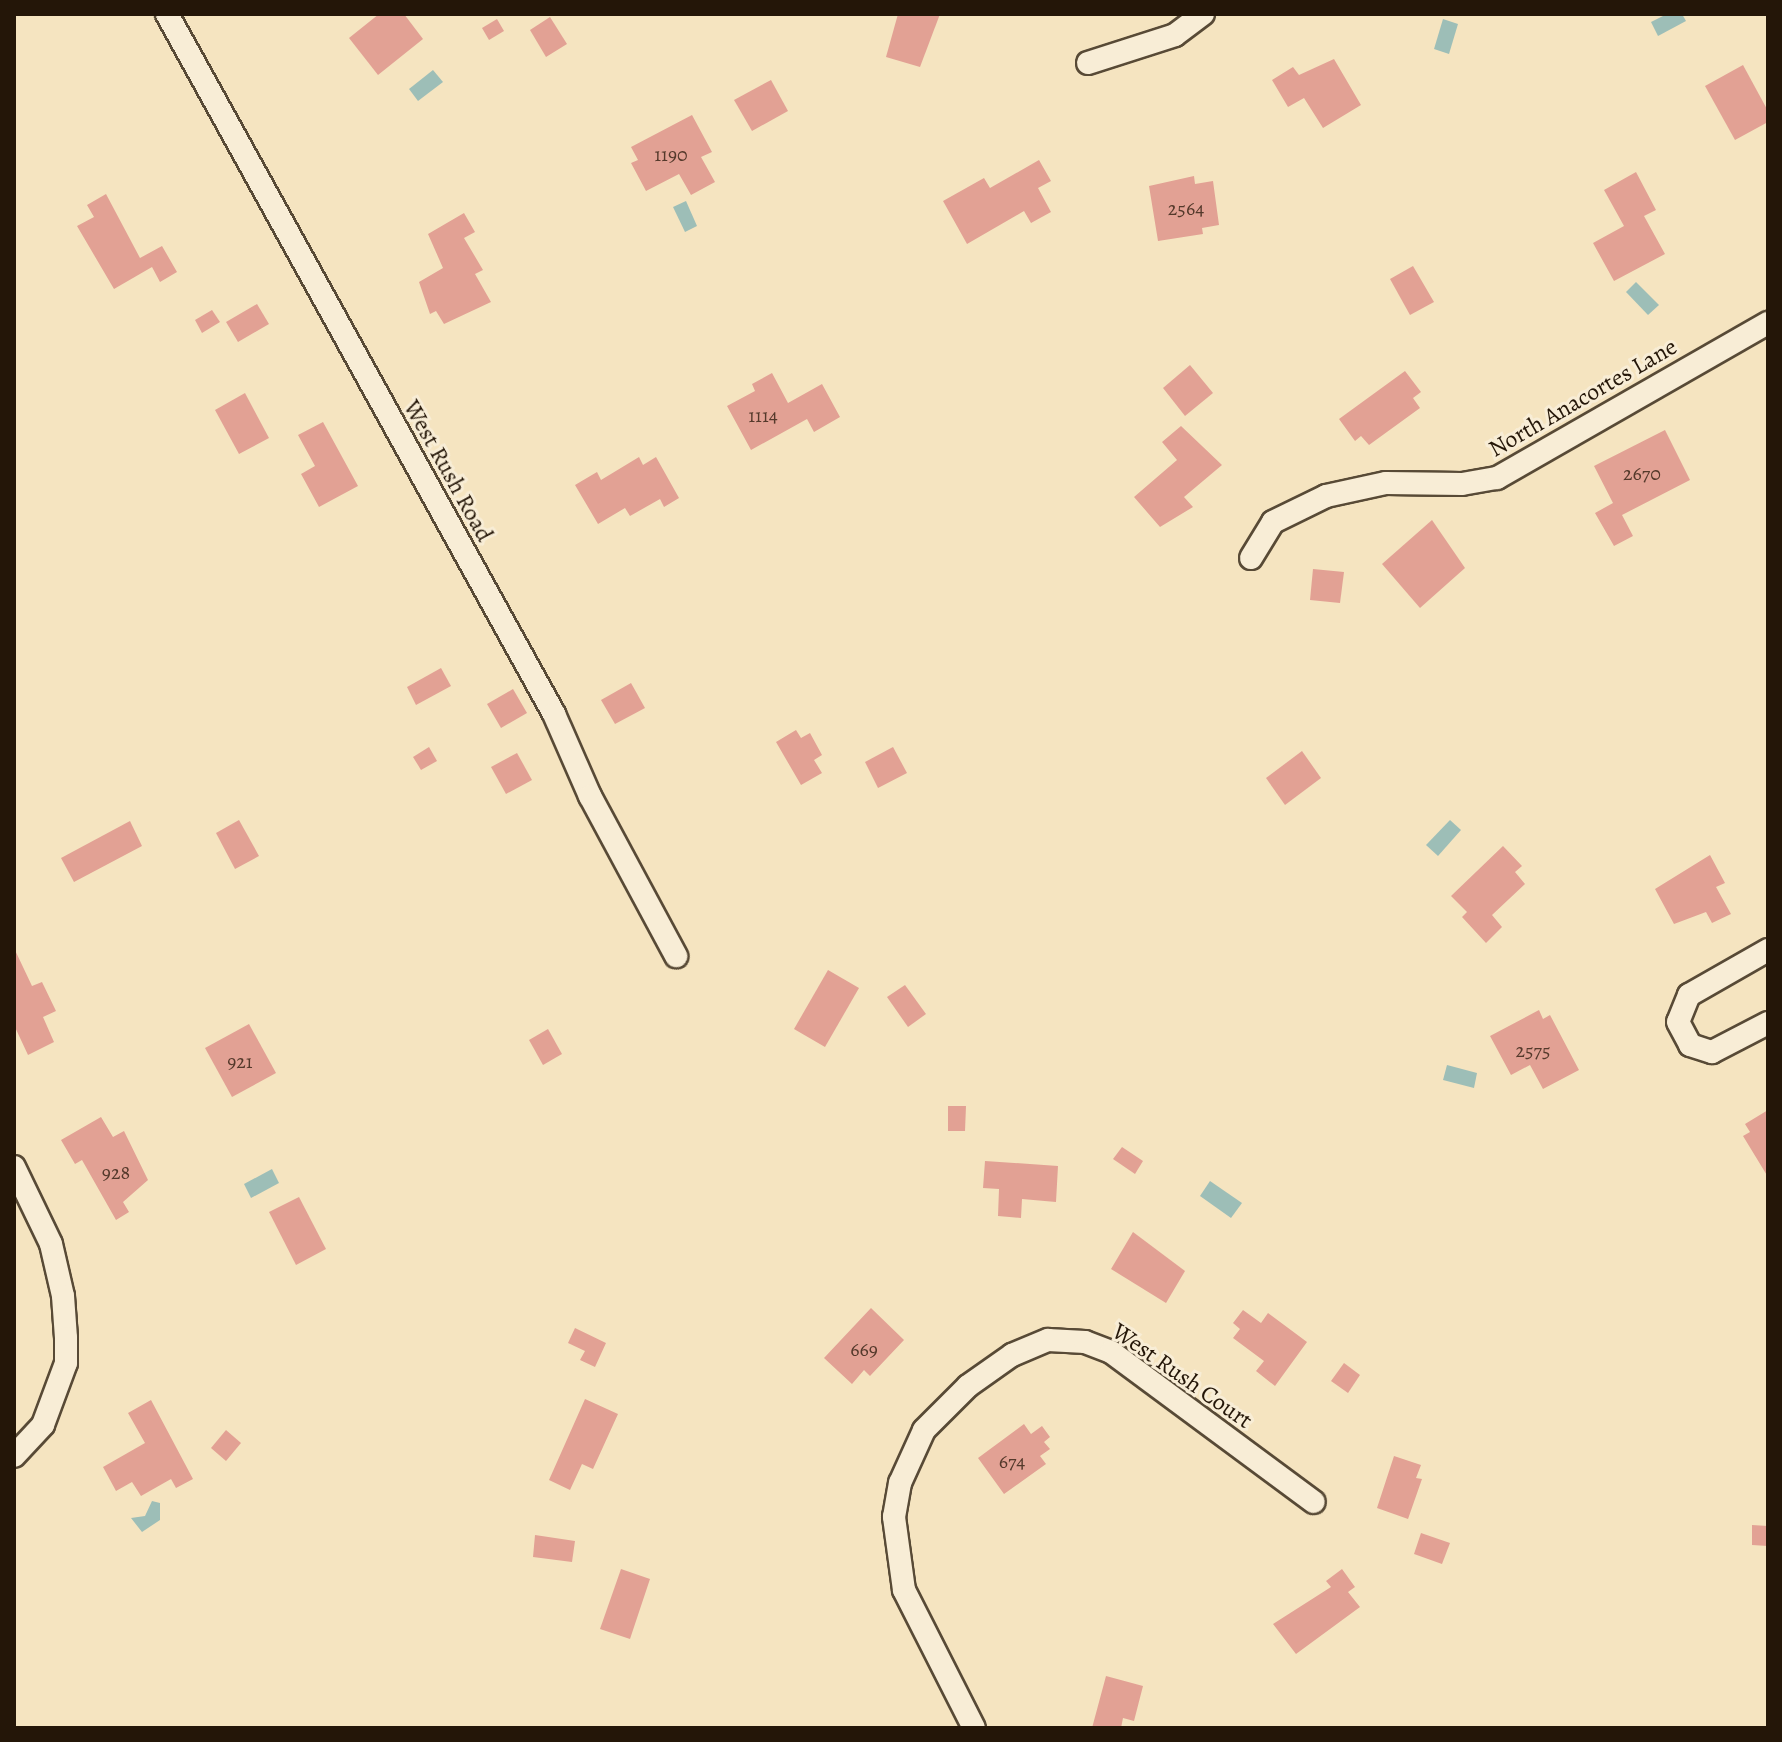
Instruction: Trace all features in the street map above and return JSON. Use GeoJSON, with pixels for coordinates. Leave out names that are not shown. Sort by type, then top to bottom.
{"type":"FeatureCollection","features":[{"type":"Feature","properties":{"kind":"street","name":"West Rush Road"},"geometry":{"type":"LineString","coordinates":[[167,14],[554,714],[590,796],[676,956]]}},
{"type":"Feature","properties":{"kind":"street"},"geometry":{"type":"LineString","coordinates":[[1088,63],[1175,35],[1203,14]]}},
{"type":"Feature","properties":{"kind":"street","name":"North Anacortes Lane"},"geometry":{"type":"LineString","coordinates":[[1251,558],[1279,517],[1326,496],[1386,483],[1462,484],[1497,478],[1768,323]]}},
{"type":"Feature","properties":{"kind":"street"},"geometry":{"type":"LineString","coordinates":[[1768,950],[1689,995],[1678,1022],[1690,1045],[1712,1052],[1768,1023]]}},
{"type":"Feature","properties":{"kind":"street"},"geometry":{"type":"LineString","coordinates":[[14,1167],[51,1244],[63,1296],[66,1363],[43,1425],[14,1456]]}},
{"type":"Feature","properties":{"kind":"street","name":"West Rush Court"},"geometry":{"type":"LineString","coordinates":[[974,1728],[904,1590],[894,1517],[900,1483],[924,1430],[968,1386],[1012,1355],[1048,1340],[1085,1342],[1111,1352],[1314,1502]]}},
{"type":"Feature","properties":{"kind":"water"},"geometry":{"type":"Polygon","coordinates":[[[1667,14],[1682,14],[1686,21],[1658,36],[1651,22],[1667,14]]]}},
{"type":"Feature","properties":{"kind":"water"},"geometry":{"type":"Polygon","coordinates":[[[1443,19],[1458,24],[1449,54],[1434,49],[1443,19]]]}},
{"type":"Feature","properties":{"kind":"water"},"geometry":{"type":"Polygon","coordinates":[[[433,70],[443,82],[418,101],[409,89],[433,70]]]}},
{"type":"Feature","properties":{"kind":"water"},"geometry":{"type":"Polygon","coordinates":[[[686,201],[697,226],[685,232],[673,207],[686,201]]]}},
{"type":"Feature","properties":{"kind":"water"},"geometry":{"type":"Polygon","coordinates":[[[1636,282],[1659,305],[1648,315],[1626,292],[1636,282]]]}},
{"type":"Feature","properties":{"kind":"water"},"geometry":{"type":"Polygon","coordinates":[[[1450,820],[1461,830],[1438,856],[1426,845],[1450,820]]]}},
{"type":"Feature","properties":{"kind":"water"},"geometry":{"type":"Polygon","coordinates":[[[1447,1065],[1477,1073],[1474,1088],[1443,1080],[1447,1065]]]}},
{"type":"Feature","properties":{"kind":"water"},"geometry":{"type":"Polygon","coordinates":[[[272,1169],[279,1183],[251,1198],[244,1184],[272,1169]]]}},
{"type":"Feature","properties":{"kind":"water"},"geometry":{"type":"Polygon","coordinates":[[[1210,1181],[1242,1203],[1231,1218],[1200,1196],[1210,1181]]]}},
{"type":"Feature","properties":{"kind":"water"},"geometry":{"type":"Polygon","coordinates":[[[152,1501],[160,1503],[160,1520],[142,1532],[131,1518],[145,1516],[152,1501]]]}},
{"type":"Feature","properties":{"kind":"building"},"geometry":{"type":"Polygon","coordinates":[[[379,14],[404,14],[423,39],[378,75],[349,38],[379,14]]]}},
{"type":"Feature","properties":{"kind":"building"},"geometry":{"type":"Polygon","coordinates":[[[898,14],[940,14],[920,67],[886,57],[898,14]]]}},
{"type":"Feature","properties":{"kind":"building"},"geometry":{"type":"Polygon","coordinates":[[[550,17],[567,44],[546,57],[530,30],[550,17]]]}},
{"type":"Feature","properties":{"kind":"building"},"geometry":{"type":"Polygon","coordinates":[[[497,19],[504,31],[489,40],[482,28],[497,19]]]}},
{"type":"Feature","properties":{"kind":"building"},"geometry":{"type":"Polygon","coordinates":[[[1334,59],[1361,105],[1323,128],[1304,98],[1288,107],[1272,80],[1293,67],[1299,75],[1334,59]]]}},
{"type":"Feature","properties":{"kind":"building"},"geometry":{"type":"Polygon","coordinates":[[[1743,65],[1768,111],[1768,122],[1735,140],[1705,86],[1743,65]]]}},
{"type":"Feature","properties":{"kind":"building"},"geometry":{"type":"Polygon","coordinates":[[[771,80],[788,111],[752,131],[734,100],[771,80]]]}},
{"type":"Feature","properties":{"kind":"building"},"geometry":{"type":"Polygon","coordinates":[[[692,115],[712,152],[701,157],[715,182],[691,195],[679,174],[646,191],[631,163],[638,160],[631,147],[692,115]]]}},
{"type":"Feature","properties":{"kind":"building"},"geometry":{"type":"Polygon","coordinates":[[[1039,160],[1051,181],[1038,188],[1051,212],[1031,223],[1024,211],[967,244],[943,201],[984,178],[990,188],[1039,160]]]}},
{"type":"Feature","properties":{"kind":"building"},"geometry":{"type":"Polygon","coordinates":[[[1636,172],[1656,210],[1644,216],[1665,254],[1614,281],[1593,243],[1624,226],[1604,190],[1636,172]]]}},
{"type":"Feature","properties":{"kind":"building"},"geometry":{"type":"Polygon","coordinates":[[[1194,176],[1195,184],[1213,181],[1219,225],[1202,228],[1203,234],[1158,241],[1149,186],[1194,176]]]}},
{"type":"Feature","properties":{"kind":"building"},"geometry":{"type":"Polygon","coordinates":[[[106,194],[140,258],[162,246],[177,272],[160,282],[152,267],[114,289],[77,226],[94,217],[87,205],[106,194]]]}},
{"type":"Feature","properties":{"kind":"building"},"geometry":{"type":"Polygon","coordinates":[[[464,213],[475,232],[464,238],[483,270],[475,274],[491,302],[444,324],[436,311],[430,314],[419,282],[443,268],[428,234],[464,213]]]}},
{"type":"Feature","properties":{"kind":"building"},"geometry":{"type":"Polygon","coordinates":[[[1413,266],[1434,302],[1410,315],[1390,279],[1413,266]]]}},
{"type":"Feature","properties":{"kind":"building"},"geometry":{"type":"Polygon","coordinates":[[[257,304],[269,324],[238,342],[226,322],[257,304]]]}},
{"type":"Feature","properties":{"kind":"building"},"geometry":{"type":"Polygon","coordinates":[[[212,310],[220,322],[202,333],[195,320],[212,310]]]}},
{"type":"Feature","properties":{"kind":"building"},"geometry":{"type":"Polygon","coordinates":[[[1190,365],[1213,393],[1185,416],[1163,388],[1190,365]]]}},
{"type":"Feature","properties":{"kind":"building"},"geometry":{"type":"Polygon","coordinates":[[[1405,371],[1421,392],[1413,398],[1420,408],[1369,445],[1361,436],[1355,441],[1339,419],[1405,371]]]}},
{"type":"Feature","properties":{"kind":"building"},"geometry":{"type":"Polygon","coordinates":[[[772,373],[788,403],[822,384],[840,417],[814,432],[807,419],[751,450],[727,406],[755,391],[752,384],[772,373]]]}},
{"type":"Feature","properties":{"kind":"building"},"geometry":{"type":"Polygon","coordinates":[[[245,393],[269,438],[239,454],[215,410],[245,393]]]}},
{"type":"Feature","properties":{"kind":"building"},"geometry":{"type":"Polygon","coordinates":[[[323,422],[358,486],[319,507],[301,474],[315,466],[298,435],[323,422]]]}},
{"type":"Feature","properties":{"kind":"building"},"geometry":{"type":"Polygon","coordinates":[[[1181,426],[1222,465],[1184,497],[1193,507],[1160,527],[1134,497],[1177,460],[1162,442],[1181,426]]]}},
{"type":"Feature","properties":{"kind":"building"},"geometry":{"type":"Polygon","coordinates":[[[1665,430],[1690,480],[1622,515],[1633,536],[1614,546],[1595,513],[1613,503],[1594,466],[1665,430]]]}},
{"type":"Feature","properties":{"kind":"building"},"geometry":{"type":"Polygon","coordinates":[[[639,457],[643,465],[656,457],[679,498],[664,507],[660,499],[630,516],[625,508],[598,524],[575,485],[597,472],[601,480],[639,457]]]}},
{"type":"Feature","properties":{"kind":"building"},"geometry":{"type":"Polygon","coordinates":[[[1432,520],[1465,568],[1420,608],[1382,564],[1432,520]]]}},
{"type":"Feature","properties":{"kind":"building"},"geometry":{"type":"Polygon","coordinates":[[[1313,569],[1344,572],[1340,603],[1310,600],[1313,569]]]}},
{"type":"Feature","properties":{"kind":"building"},"geometry":{"type":"Polygon","coordinates":[[[441,668],[451,686],[416,705],[407,687],[441,668]]]}},
{"type":"Feature","properties":{"kind":"building"},"geometry":{"type":"Polygon","coordinates":[[[631,683],[645,708],[615,724],[601,700],[631,683]]]}},
{"type":"Feature","properties":{"kind":"building"},"geometry":{"type":"Polygon","coordinates":[[[513,689],[527,713],[501,728],[487,704],[513,689]]]}},
{"type":"Feature","properties":{"kind":"building"},"geometry":{"type":"Polygon","coordinates":[[[796,730],[801,738],[810,733],[822,755],[814,760],[822,773],[801,785],[776,742],[796,730]]]}},
{"type":"Feature","properties":{"kind":"building"},"geometry":{"type":"Polygon","coordinates":[[[429,747],[437,761],[421,770],[413,757],[429,747]]]}},
{"type":"Feature","properties":{"kind":"building"},"geometry":{"type":"Polygon","coordinates":[[[893,747],[907,773],[878,788],[865,762],[893,747]]]}},
{"type":"Feature","properties":{"kind":"building"},"geometry":{"type":"Polygon","coordinates":[[[1302,751],[1321,778],[1285,805],[1266,778],[1302,751]]]}},
{"type":"Feature","properties":{"kind":"building"},"geometry":{"type":"Polygon","coordinates":[[[517,753],[532,780],[506,794],[491,767],[517,753]]]}},
{"type":"Feature","properties":{"kind":"building"},"geometry":{"type":"Polygon","coordinates":[[[239,820],[259,856],[235,869],[216,833],[239,820]]]}},
{"type":"Feature","properties":{"kind":"building"},"geometry":{"type":"Polygon","coordinates":[[[130,821],[142,846],[74,882],[61,858],[130,821]]]}},
{"type":"Feature","properties":{"kind":"building"},"geometry":{"type":"Polygon","coordinates":[[[1503,846],[1522,866],[1515,872],[1525,884],[1492,915],[1502,927],[1486,943],[1462,917],[1467,912],[1451,896],[1503,846]]]}},
{"type":"Feature","properties":{"kind":"building"},"geometry":{"type":"Polygon","coordinates":[[[1710,855],[1725,883],[1716,887],[1731,914],[1712,923],[1706,912],[1674,924],[1655,889],[1710,855]]]}},
{"type":"Feature","properties":{"kind":"building"},"geometry":{"type":"Polygon","coordinates":[[[14,948],[32,986],[42,982],[56,1011],[43,1017],[54,1042],[28,1055],[14,1025],[14,948]]]}},
{"type":"Feature","properties":{"kind":"building"},"geometry":{"type":"Polygon","coordinates":[[[828,970],[859,988],[825,1047],[794,1029],[828,970]]]}},
{"type":"Feature","properties":{"kind":"building"},"geometry":{"type":"Polygon","coordinates":[[[905,985],[926,1014],[908,1027],[887,997],[905,985]]]}},
{"type":"Feature","properties":{"kind":"building"},"geometry":{"type":"Polygon","coordinates":[[[1539,1010],[1543,1019],[1550,1015],[1579,1070],[1543,1089],[1530,1065],[1511,1075],[1490,1036],[1539,1010]]]}},
{"type":"Feature","properties":{"kind":"building"},"geometry":{"type":"Polygon","coordinates":[[[249,1024],[276,1073],[232,1097],[205,1048],[249,1024]]]}},
{"type":"Feature","properties":{"kind":"building"},"geometry":{"type":"Polygon","coordinates":[[[548,1029],[562,1054],[543,1065],[529,1040],[548,1029]]]}},
{"type":"Feature","properties":{"kind":"building"},"geometry":{"type":"Polygon","coordinates":[[[948,1106],[966,1106],[965,1131],[948,1131],[948,1106]]]}},
{"type":"Feature","properties":{"kind":"building"},"geometry":{"type":"Polygon","coordinates":[[[1768,1110],[1768,1177],[1743,1136],[1750,1132],[1745,1124],[1768,1110]]]}},
{"type":"Feature","properties":{"kind":"building"},"geometry":{"type":"Polygon","coordinates":[[[101,1117],[113,1137],[124,1131],[148,1180],[123,1202],[129,1212],[116,1220],[82,1160],[75,1164],[61,1140],[101,1117]]]}},
{"type":"Feature","properties":{"kind":"building"},"geometry":{"type":"Polygon","coordinates":[[[1122,1147],[1143,1161],[1135,1174],[1113,1159],[1122,1147]]]}},
{"type":"Feature","properties":{"kind":"building"},"geometry":{"type":"Polygon","coordinates":[[[985,1161],[1058,1166],[1056,1202],[1022,1199],[1021,1218],[998,1216],[999,1189],[983,1188],[985,1161]]]}},
{"type":"Feature","properties":{"kind":"building"},"geometry":{"type":"Polygon","coordinates":[[[299,1197],[326,1249],[296,1265],[269,1212],[299,1197]]]}},
{"type":"Feature","properties":{"kind":"building"},"geometry":{"type":"Polygon","coordinates":[[[1133,1232],[1185,1271],[1166,1303],[1111,1269],[1133,1232]]]}},
{"type":"Feature","properties":{"kind":"building"},"geometry":{"type":"Polygon","coordinates":[[[871,1308],[904,1340],[870,1376],[864,1370],[852,1384],[824,1358],[871,1308]]]}},
{"type":"Feature","properties":{"kind":"building"},"geometry":{"type":"Polygon","coordinates":[[[1243,1310],[1261,1323],[1268,1313],[1307,1342],[1275,1386],[1256,1371],[1264,1361],[1233,1338],[1240,1329],[1233,1323],[1243,1310]]]}},
{"type":"Feature","properties":{"kind":"building"},"geometry":{"type":"Polygon","coordinates":[[[575,1328],[606,1343],[595,1367],[580,1360],[585,1351],[568,1343],[575,1328]]]}},
{"type":"Feature","properties":{"kind":"building"},"geometry":{"type":"Polygon","coordinates":[[[1344,1363],[1360,1375],[1348,1393],[1331,1381],[1344,1363]]]}},
{"type":"Feature","properties":{"kind":"building"},"geometry":{"type":"Polygon","coordinates":[[[585,1399],[618,1414],[593,1469],[582,1464],[570,1490],[549,1480],[585,1399]]]}},
{"type":"Feature","properties":{"kind":"building"},"geometry":{"type":"Polygon","coordinates":[[[151,1400],[193,1479],[176,1488],[171,1479],[141,1496],[132,1482],[116,1491],[103,1467],[145,1443],[128,1413],[151,1400]]]}},
{"type":"Feature","properties":{"kind":"building"},"geometry":{"type":"Polygon","coordinates":[[[1024,1424],[1031,1434],[1042,1426],[1050,1437],[1044,1442],[1050,1449],[1040,1456],[1046,1464],[1004,1494],[978,1458],[1024,1424]]]}},
{"type":"Feature","properties":{"kind":"building"},"geometry":{"type":"Polygon","coordinates":[[[226,1430],[241,1443],[226,1461],[211,1448],[226,1430]]]}},
{"type":"Feature","properties":{"kind":"building"},"geometry":{"type":"Polygon","coordinates":[[[1394,1456],[1421,1465],[1416,1478],[1422,1479],[1408,1519],[1377,1508],[1394,1456]]]}},
{"type":"Feature","properties":{"kind":"building"},"geometry":{"type":"Polygon","coordinates":[[[1752,1525],[1768,1526],[1768,1546],[1752,1545],[1752,1525]]]}},
{"type":"Feature","properties":{"kind":"building"},"geometry":{"type":"Polygon","coordinates":[[[1421,1533],[1450,1543],[1442,1564],[1414,1554],[1421,1533]]]}},
{"type":"Feature","properties":{"kind":"building"},"geometry":{"type":"Polygon","coordinates":[[[535,1535],[575,1541],[572,1562],[533,1557],[535,1535]]]}},
{"type":"Feature","properties":{"kind":"building"},"geometry":{"type":"Polygon","coordinates":[[[621,1569],[650,1579],[630,1639],[600,1629],[621,1569]]]}},
{"type":"Feature","properties":{"kind":"building"},"geometry":{"type":"Polygon","coordinates":[[[1342,1569],[1355,1587],[1348,1592],[1360,1607],[1296,1654],[1273,1624],[1331,1587],[1326,1581],[1342,1569]]]}},
{"type":"Feature","properties":{"kind":"building"},"geometry":{"type":"Polygon","coordinates":[[[1106,1676],[1143,1686],[1134,1721],[1123,1718],[1121,1728],[1092,1728],[1106,1676]]]}}]}
